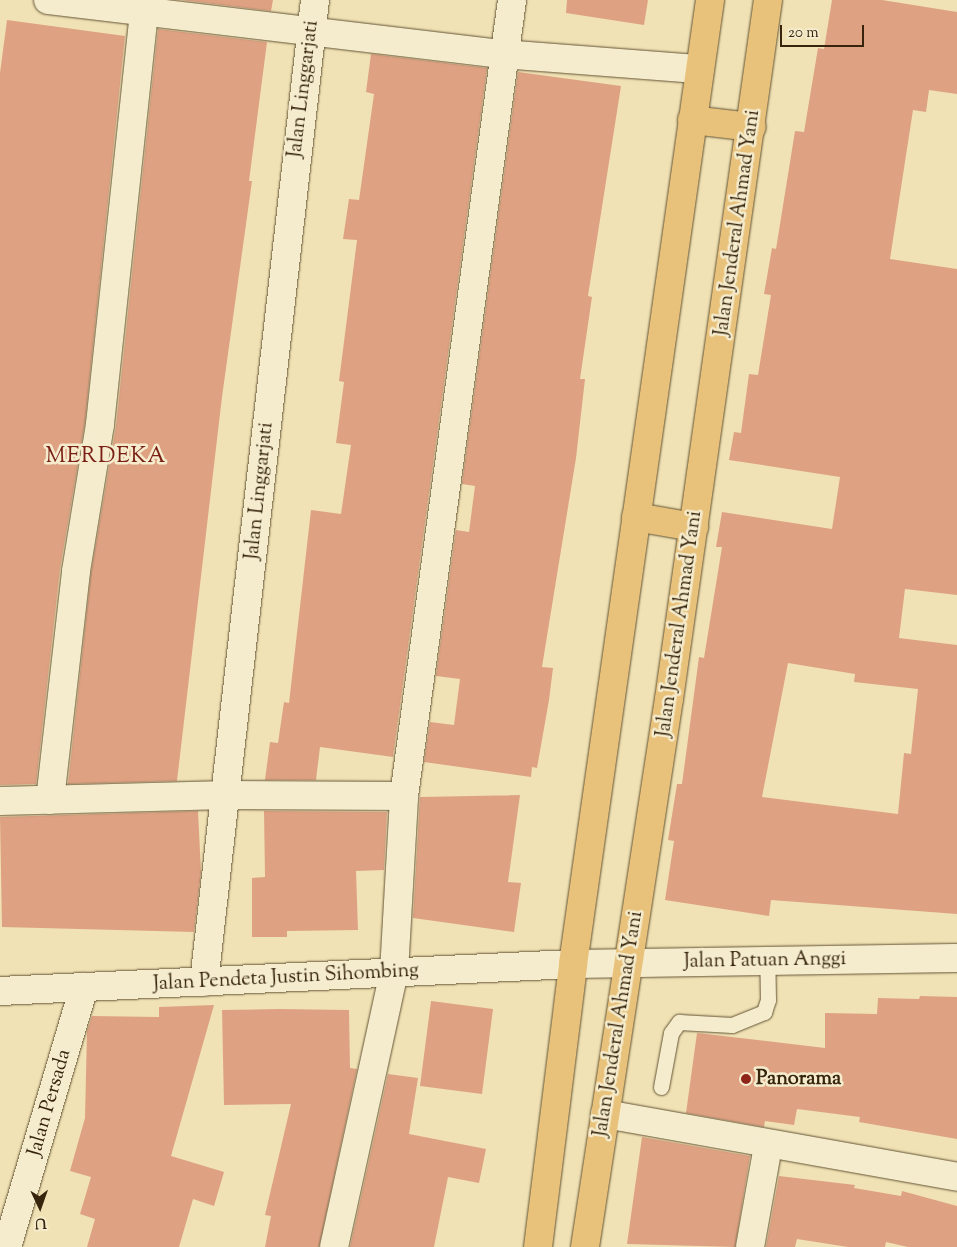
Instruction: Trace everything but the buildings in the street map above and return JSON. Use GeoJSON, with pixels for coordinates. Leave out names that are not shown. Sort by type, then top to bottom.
{"type":"FeatureCollection","features":[{"type":"Feature","properties":{"kind":"main road"},"geometry":{"type":"LineString","coordinates":[[538,1247],[573,964],[710,0]]}},
{"type":"Feature","properties":{"kind":"main road","name":"Jalan Jenderal Ahmad Yani"},"geometry":{"type":"LineString","coordinates":[[585,1247],[694,527],[752,127],[768,0]]}},
{"type":"Feature","properties":{"kind":"main road"},"geometry":{"type":"LineString","coordinates":[[692,120],[752,127]]}},
{"type":"Feature","properties":{"kind":"main road"},"geometry":{"type":"LineString","coordinates":[[636,517],[694,527]]}},
{"type":"Feature","properties":{"kind":"street"},"geometry":{"type":"LineString","coordinates":[[48,0],[144,8],[504,54],[699,69]]}},
{"type":"Feature","properties":{"kind":"street","name":"Jalan Linggarjati"},"geometry":{"type":"LineString","coordinates":[[204,982],[227,795],[310,29],[315,0]]}},
{"type":"Feature","properties":{"kind":"street"},"geometry":{"type":"LineString","coordinates":[[334,1247],[394,972],[404,796],[512,0]]}},
{"type":"Feature","properties":{"kind":"street"},"geometry":{"type":"LineString","coordinates":[[50,800],[76,571],[100,424],[144,8]]}},
{"type":"Feature","properties":{"kind":"street"},"geometry":{"type":"LineString","coordinates":[[0,802],[227,795],[404,796]]}},
{"type":"Feature","properties":{"kind":"street","name":"Jalan Patuan Anggi"},"geometry":{"type":"LineString","coordinates":[[573,964],[957,958]]}},
{"type":"Feature","properties":{"kind":"street","name":"Jalan Pendeta Justin Sihombing"},"geometry":{"type":"LineString","coordinates":[[0,991],[573,964]]}},
{"type":"Feature","properties":{"kind":"street","name":"Jalan Persada"},"geometry":{"type":"LineString","coordinates":[[7,1247],[84,987]]}},
{"type":"Feature","properties":{"kind":"street"},"geometry":{"type":"LineString","coordinates":[[605,1114],[768,1146],[957,1178]]}},
{"type":"Feature","properties":{"kind":"street"},"geometry":{"type":"LineString","coordinates":[[750,1247],[768,1146]]}},
{"type":"Feature","properties":{"kind":"lane"},"geometry":{"type":"LineString","coordinates":[[660,1087],[671,1033],[679,1022],[732,1025],[764,1012],[768,1000],[767,961]]}},
{"type":"Feature","properties":{"kind":"place","name":"Panorama"},"geometry":{"type":"Point","coordinates":[746,1079]}},
{"type":"Feature","properties":{"kind":"district","name":"MERDEKA"},"geometry":{"type":"Point","coordinates":[106,458]}}]}
